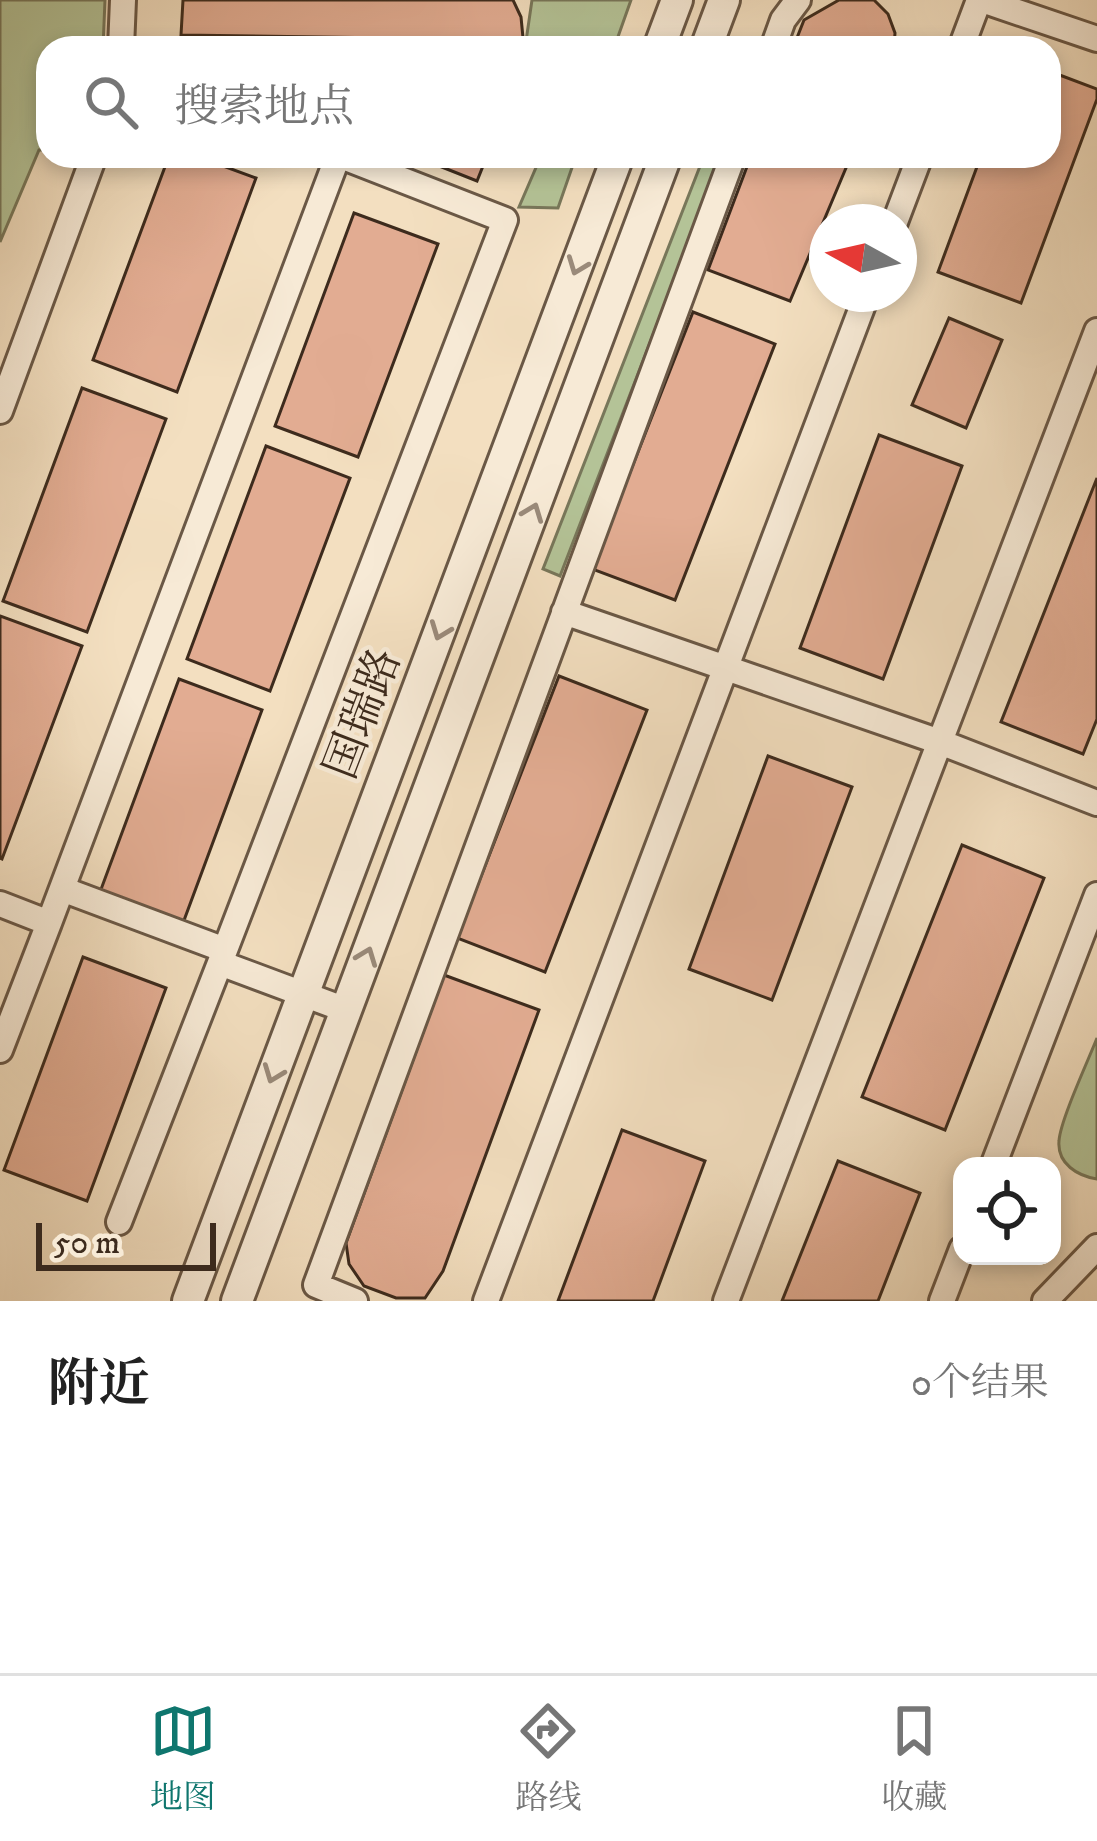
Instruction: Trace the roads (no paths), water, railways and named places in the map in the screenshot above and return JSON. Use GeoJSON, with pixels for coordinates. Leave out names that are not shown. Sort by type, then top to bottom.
{"type":"FeatureCollection","features":[{"type":"Feature","properties":{"kind":"street"},"geometry":{"type":"LineString","coordinates":[[122,36],[123,0]]}},
{"type":"Feature","properties":{"kind":"street"},"geometry":{"type":"LineString","coordinates":[[664,36],[677,0]]}},
{"type":"Feature","properties":{"kind":"street"},"geometry":{"type":"LineString","coordinates":[[710,36],[724,0]]}},
{"type":"Feature","properties":{"kind":"street"},"geometry":{"type":"LineString","coordinates":[[777,36],[798,0]]}},
{"type":"Feature","properties":{"kind":"street"},"geometry":{"type":"LineString","coordinates":[[966,36],[981,0],[1097,38]]}},
{"type":"Feature","properties":{"kind":"street"},"geometry":{"type":"LineString","coordinates":[[0,412],[90,168]]}},
{"type":"Feature","properties":{"kind":"street"},"geometry":{"type":"LineString","coordinates":[[0,1050],[334,168]]}},
{"type":"Feature","properties":{"kind":"street"},"geometry":{"type":"LineString","coordinates":[[119,1222],[506,220],[370,168]]}},
{"type":"Feature","properties":{"kind":"street","name":"国瑞路"},"geometry":{"type":"LineString","coordinates":[[188,1301],[613,168]]}},
{"type":"Feature","properties":{"kind":"street","name":"国瑞路"},"geometry":{"type":"LineString","coordinates":[[237,1301],[662,168]]}},
{"type":"Feature","properties":{"kind":"street"},"geometry":{"type":"LineString","coordinates":[[355,1301],[316,1285],[729,168]]}},
{"type":"Feature","properties":{"kind":"street"},"geometry":{"type":"LineString","coordinates":[[902,204],[915,168]]}},
{"type":"Feature","properties":{"kind":"street"},"geometry":{"type":"LineString","coordinates":[[486,1301],[860,312]]}},
{"type":"Feature","properties":{"kind":"street"},"geometry":{"type":"LineString","coordinates":[[726,1301],[1097,332]]}},
{"type":"Feature","properties":{"kind":"street"},"geometry":{"type":"LineString","coordinates":[[565,612],[940,742],[1097,802]]}},
{"type":"Feature","properties":{"kind":"street"},"geometry":{"type":"LineString","coordinates":[[62,889],[346,1010]]}},
{"type":"Feature","properties":{"kind":"street"},"geometry":{"type":"LineString","coordinates":[[997,1157],[1097,895]]}},
{"type":"Feature","properties":{"kind":"street"},"geometry":{"type":"LineString","coordinates":[[0,904],[49,923]]}},
{"type":"Feature","properties":{"kind":"street"},"geometry":{"type":"LineString","coordinates":[[1046,1301],[1097,1247]]}},
{"type":"Feature","properties":{"kind":"street"},"geometry":{"type":"LineString","coordinates":[[942,1301],[956,1265]]}}]}
